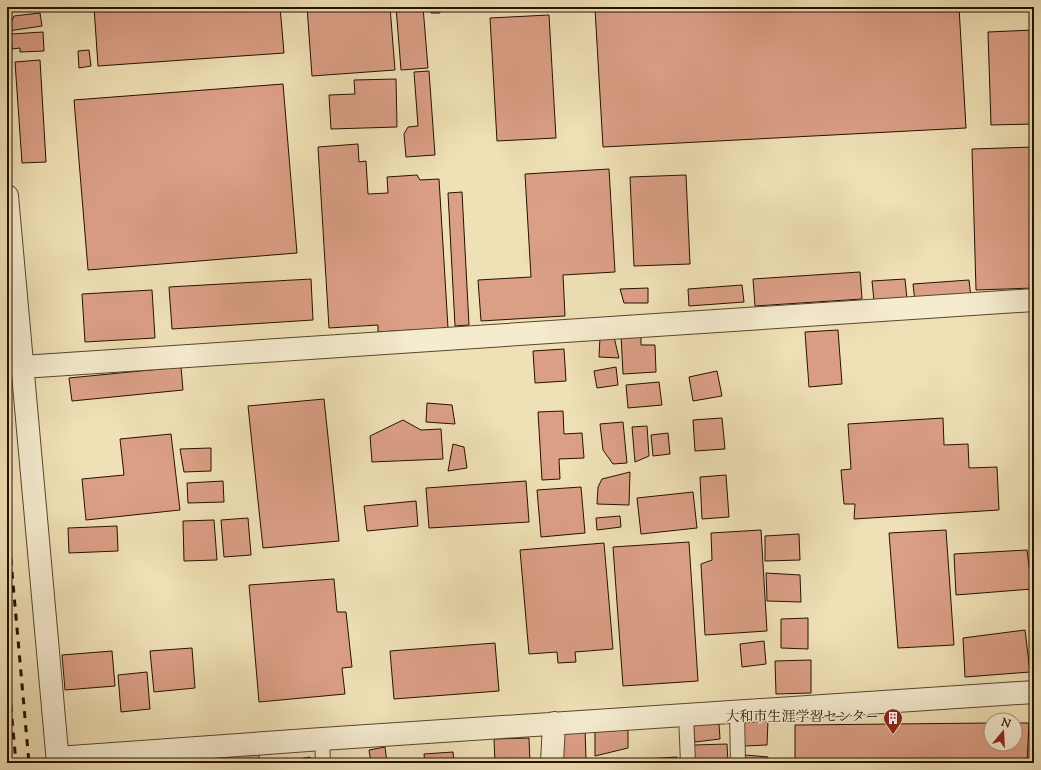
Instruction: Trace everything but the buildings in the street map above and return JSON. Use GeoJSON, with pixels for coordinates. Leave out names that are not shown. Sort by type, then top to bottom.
{"type":"FeatureCollection","features":[{"type":"Feature","properties":{"kind":"street"},"geometry":{"type":"LineString","coordinates":[[7,196],[58,760],[322,739],[1034,692]]}},
{"type":"Feature","properties":{"kind":"street"},"geometry":{"type":"LineString","coordinates":[[22,367],[1034,300]]}},
{"type":"Feature","properties":{"kind":"street"},"geometry":{"type":"LineString","coordinates":[[552,763],[554,723]]}},
{"type":"Feature","properties":{"kind":"lane"},"geometry":{"type":"LineString","coordinates":[[737,712],[738,763]]}},
{"type":"Feature","properties":{"kind":"lane"},"geometry":{"type":"LineString","coordinates":[[686,715],[688,763]]}},
{"type":"Feature","properties":{"kind":"lane"},"geometry":{"type":"LineString","coordinates":[[322,739],[323,763]]}},
{"type":"Feature","properties":{"kind":"railway"},"geometry":{"type":"LineString","coordinates":[[7,516],[29,763]]}},
{"type":"Feature","properties":{"kind":"railway"},"geometry":{"type":"LineString","coordinates":[[7,663],[16,763]]}},
{"type":"Feature","properties":{"kind":"place","name":"大和市生涯学習センター"},"geometry":{"type":"Point","coordinates":[893,735]}}]}
